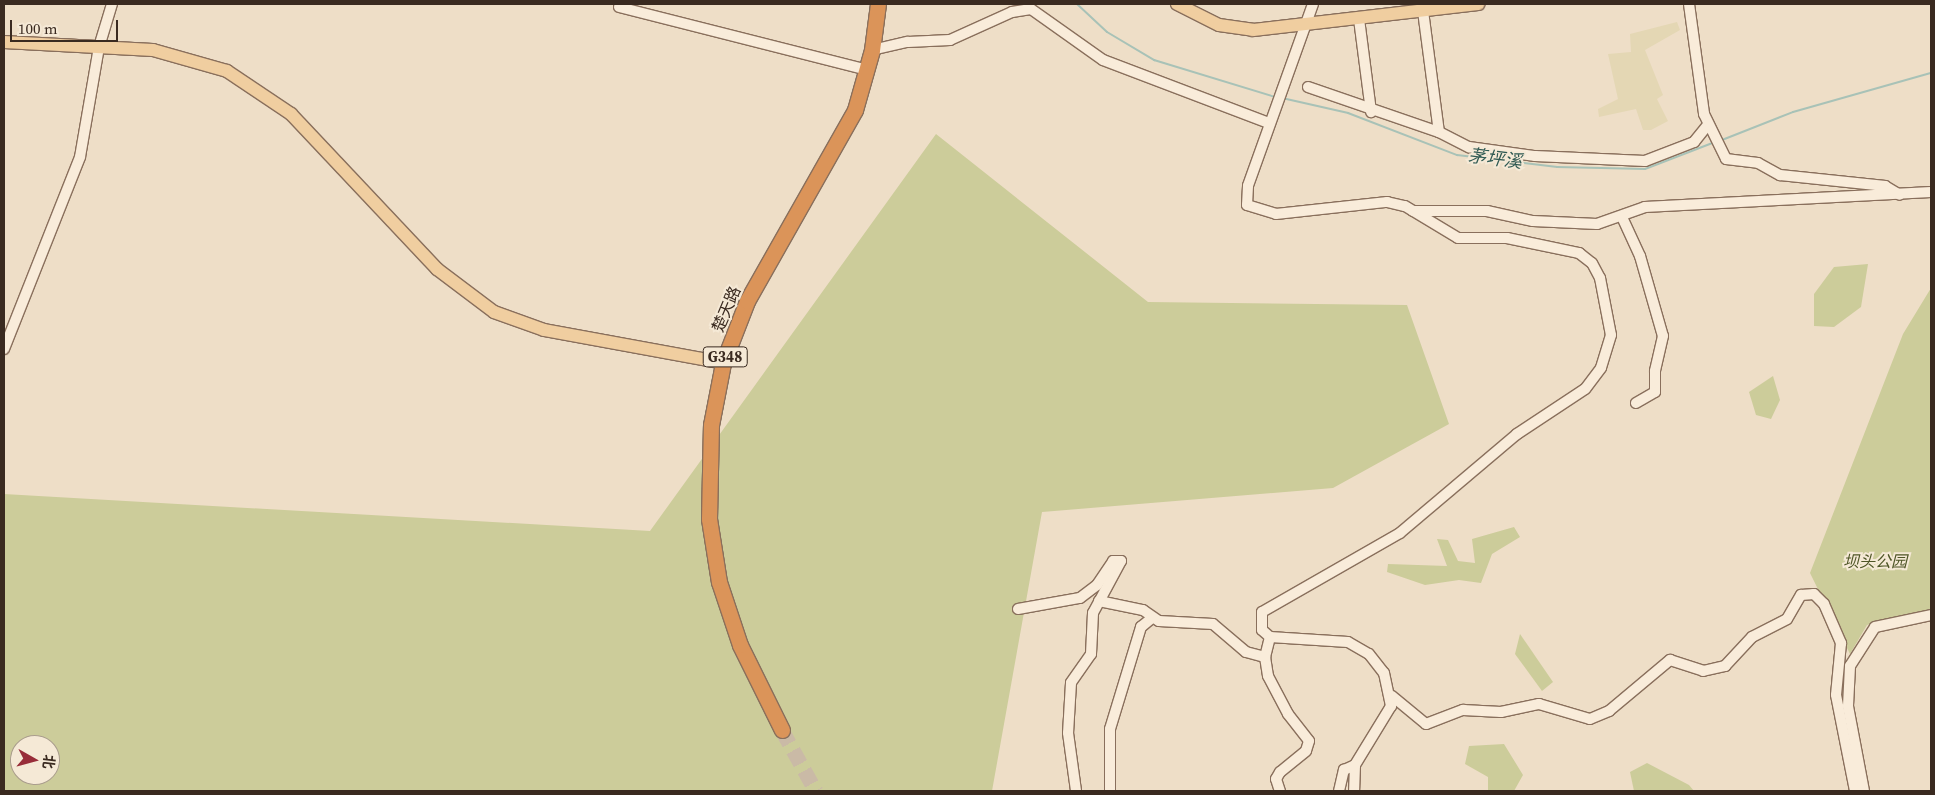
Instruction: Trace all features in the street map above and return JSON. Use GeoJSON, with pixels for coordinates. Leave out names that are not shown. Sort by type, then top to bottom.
{"type":"FeatureCollection","features":[{"type":"Feature","properties":{"kind":"highway","name":"楚天路"},"geometry":{"type":"LineString","coordinates":[[782,730],[740,645],[713,552],[708,456],[723,363],[762,272],[842,139],[868,70],[878,4]]}},
{"type":"Feature","properties":{"kind":"main road"},"geometry":{"type":"LineString","coordinates":[[1177,4],[1203,19],[1236,28],[1302,27],[1359,20],[1388,10],[1423,11],[1479,4]]}},
{"type":"Feature","properties":{"kind":"main road"},"geometry":{"type":"LineString","coordinates":[[4,42],[99,47],[178,54],[250,83],[291,114],[450,281],[494,312],[544,330],[723,363]]}},
{"type":"Feature","properties":{"kind":"street"},"geometry":{"type":"LineString","coordinates":[[4,349],[78,166],[99,47],[112,4]]}},
{"type":"Feature","properties":{"kind":"street"},"geometry":{"type":"LineString","coordinates":[[1270,638],[1261,624],[1266,608],[1421,518],[1517,434],[1591,383],[1608,352],[1610,326],[1602,284],[1584,256],[1507,238],[1458,238],[1413,211],[1387,202],[1276,214],[1252,209],[1245,196],[1302,27],[1313,4]]}},
{"type":"Feature","properties":{"kind":"street"},"geometry":{"type":"LineString","coordinates":[[1689,4],[1706,126],[1724,156],[1732,161],[1765,165],[1780,175],[1878,185],[1900,195]]}},
{"type":"Feature","properties":{"kind":"street"},"geometry":{"type":"LineString","coordinates":[[619,7],[868,70]]}},
{"type":"Feature","properties":{"kind":"street"},"geometry":{"type":"LineString","coordinates":[[872,50],[908,42],[950,40],[1012,12],[1032,9],[1103,60],[1271,118]]}},
{"type":"Feature","properties":{"kind":"street"},"geometry":{"type":"LineString","coordinates":[[1423,11],[1439,132]]}},
{"type":"Feature","properties":{"kind":"street"},"geometry":{"type":"LineString","coordinates":[[1359,20],[1371,112]]}},
{"type":"Feature","properties":{"kind":"street"},"geometry":{"type":"LineString","coordinates":[[1308,87],[1371,112],[1439,132],[1469,147],[1638,162],[1694,142],[1706,126]]}},
{"type":"Feature","properties":{"kind":"street"},"geometry":{"type":"LineString","coordinates":[[1413,211],[1487,211],[1533,221],[1590,224],[1622,217],[1638,208],[1688,203],[1900,195],[1931,192]]}},
{"type":"Feature","properties":{"kind":"street"},"geometry":{"type":"LineString","coordinates":[[1622,217],[1640,256],[1663,336],[1655,371],[1656,392],[1636,403]]}},
{"type":"Feature","properties":{"kind":"street"},"geometry":{"type":"LineString","coordinates":[[1018,609],[1080,598],[1119,560],[1120,568],[1093,613],[1091,654],[1071,683],[1068,733],[1076,791]]}},
{"type":"Feature","properties":{"kind":"street"},"geometry":{"type":"LineString","coordinates":[[1270,638],[1324,637],[1355,645],[1380,666],[1392,696],[1426,724],[1463,710],[1501,712],[1539,704],[1590,719],[1609,711],[1670,660],[1703,671],[1725,666],[1752,637],[1787,619],[1801,595],[1814,594],[1824,604],[1842,649],[1836,695],[1855,791]]}},
{"type":"Feature","properties":{"kind":"street"},"geometry":{"type":"LineString","coordinates":[[1099,601],[1143,610],[1152,618],[1213,624],[1246,652],[1264,657]]}},
{"type":"Feature","properties":{"kind":"street"},"geometry":{"type":"LineString","coordinates":[[1864,791],[1848,706],[1850,666],[1876,627],[1931,615]]}},
{"type":"Feature","properties":{"kind":"street"},"geometry":{"type":"LineString","coordinates":[[1110,791],[1110,729],[1141,627],[1152,618]]}},
{"type":"Feature","properties":{"kind":"street"},"geometry":{"type":"LineString","coordinates":[[1270,638],[1264,657],[1272,685],[1309,740],[1306,751],[1280,772],[1276,779],[1280,791]]}},
{"type":"Feature","properties":{"kind":"street"},"geometry":{"type":"LineString","coordinates":[[1354,791],[1355,765],[1388,715],[1392,696]]}},
{"type":"Feature","properties":{"kind":"street"},"geometry":{"type":"LineString","coordinates":[[1339,791],[1344,770],[1355,765]]}},
{"type":"Feature","properties":{"kind":"shaded area"},"geometry":{"type":"Polygon","coordinates":[[[1677,22],[1680,30],[1645,50],[1663,95],[1657,99],[1668,121],[1651,130],[1643,130],[1636,109],[1599,117],[1598,109],[1618,99],[1608,54],[1631,52],[1630,34],[1677,22]]]}},
{"type":"Feature","properties":{"kind":"green space"},"geometry":{"type":"Polygon","coordinates":[[[936,134],[1148,302],[1407,305],[1449,424],[1333,488],[1042,512],[992,791],[4,791],[4,494],[650,531],[936,134]]]}},
{"type":"Feature","properties":{"kind":"green space"},"geometry":{"type":"Polygon","coordinates":[[[1868,264],[1861,307],[1834,327],[1814,326],[1814,294],[1834,267],[1868,264]]]}},
{"type":"Feature","properties":{"kind":"green space","name":"坝头公园"},"geometry":{"type":"Polygon","coordinates":[[[1931,288],[1931,610],[1867,625],[1850,654],[1810,573],[1903,334],[1931,288]]]}},
{"type":"Feature","properties":{"kind":"green space"},"geometry":{"type":"Polygon","coordinates":[[[1773,376],[1780,400],[1771,419],[1756,415],[1749,392],[1773,376]]]}},
{"type":"Feature","properties":{"kind":"green space"},"geometry":{"type":"Polygon","coordinates":[[[1514,527],[1520,537],[1492,554],[1481,583],[1459,580],[1425,585],[1387,572],[1388,564],[1447,566],[1437,539],[1448,540],[1458,561],[1475,563],[1472,539],[1514,527]]]}},
{"type":"Feature","properties":{"kind":"green space"},"geometry":{"type":"Polygon","coordinates":[[[1520,634],[1553,682],[1542,691],[1515,654],[1520,634]]]}},
{"type":"Feature","properties":{"kind":"green space"},"geometry":{"type":"Polygon","coordinates":[[[1504,744],[1523,775],[1514,791],[1488,791],[1488,777],[1465,764],[1469,746],[1504,744]]]}},
{"type":"Feature","properties":{"kind":"green space"},"geometry":{"type":"Polygon","coordinates":[[[1647,763],[1689,785],[1694,791],[1634,791],[1630,772],[1647,763]]]}},
{"type":"Feature","properties":{"kind":"waterway","name":"茅坪溪"},"geometry":{"type":"LineString","coordinates":[[1077,4],[1107,32],[1154,60],[1275,97]]}},
{"type":"Feature","properties":{"kind":"waterway","name":"茅坪溪"},"geometry":{"type":"LineString","coordinates":[[1722,140],[1793,112],[1931,73]]}},
{"type":"Feature","properties":{"kind":"waterway","name":"茅坪溪"},"geometry":{"type":"LineString","coordinates":[[1282,98],[1348,113],[1457,155],[1557,167],[1645,169],[1715,142]]}},
{"type":"Feature","properties":{"kind":"tunnel"},"geometry":{"type":"LineString","coordinates":[[782,730],[816,791]]}}]}
